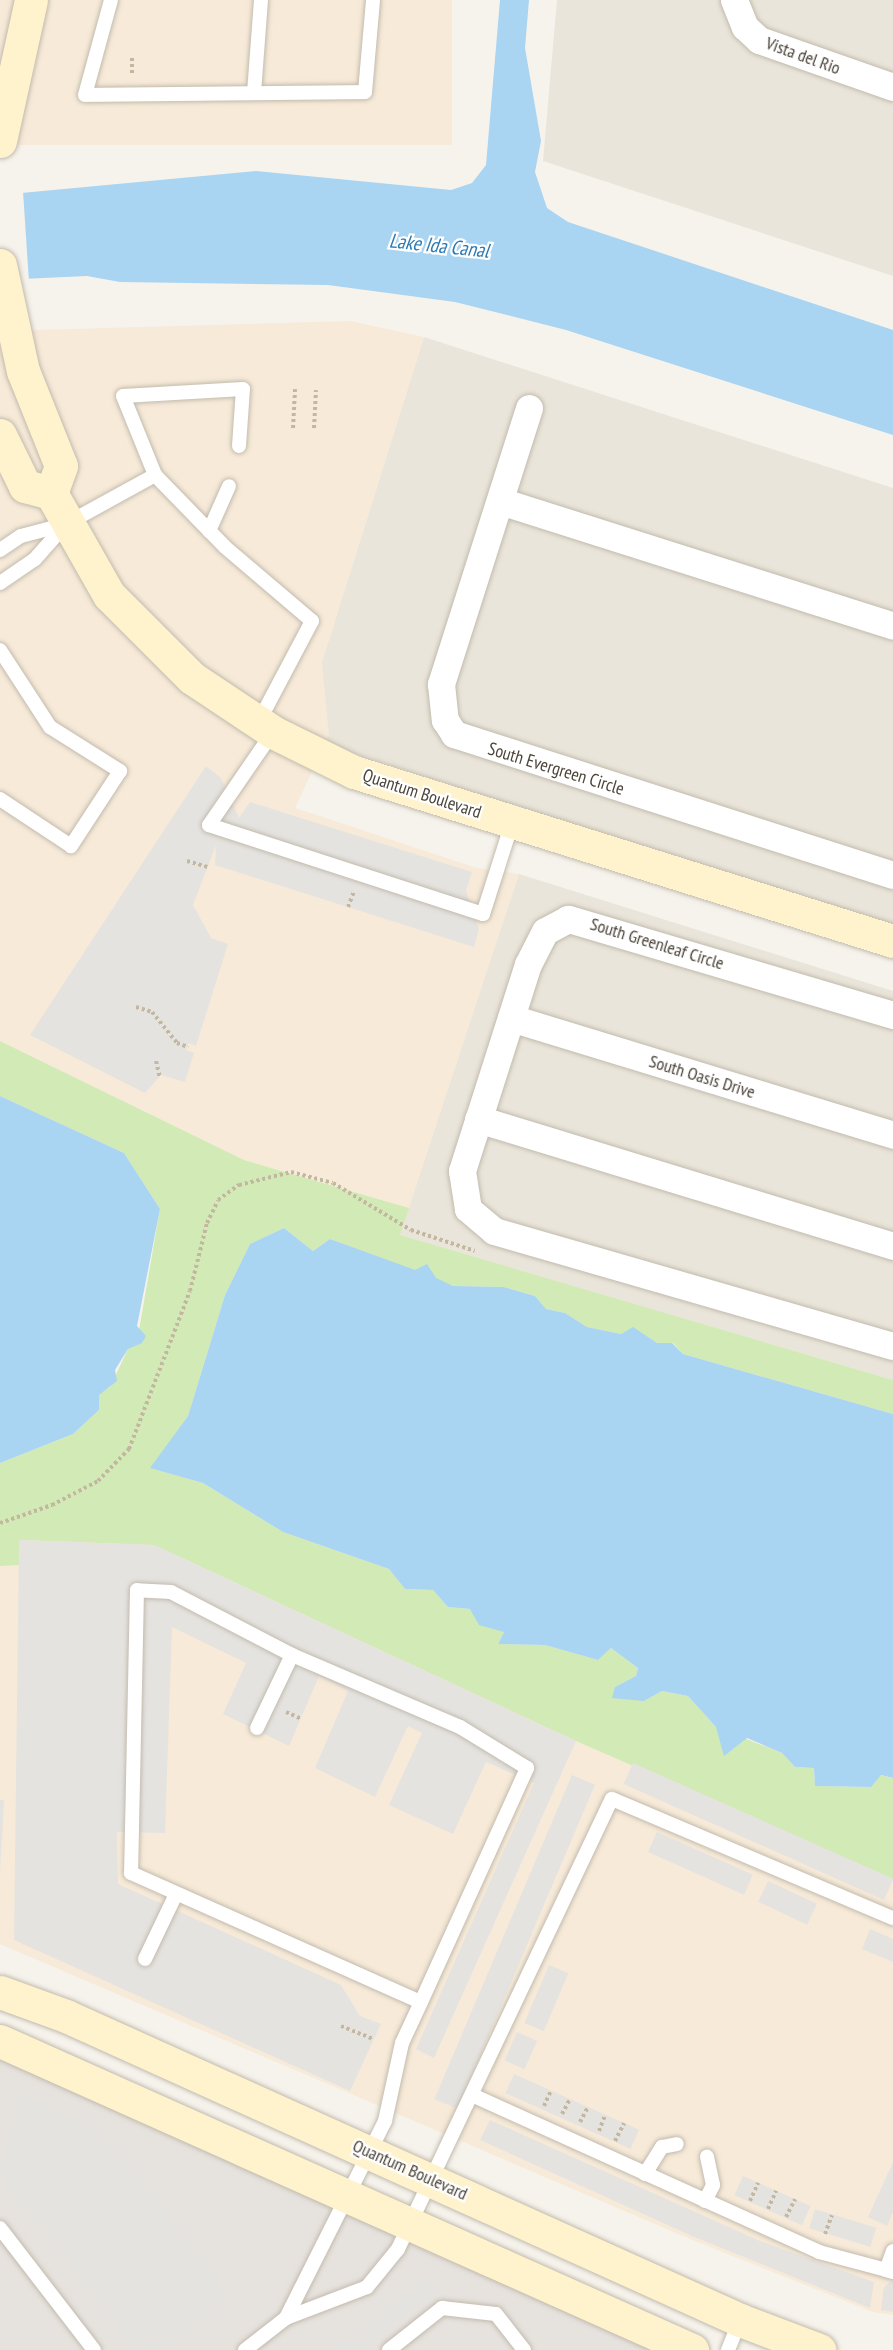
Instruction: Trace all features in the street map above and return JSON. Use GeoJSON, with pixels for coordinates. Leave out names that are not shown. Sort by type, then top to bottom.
{"type":"FeatureCollection","features":[{"type":"Feature","properties":{"kind":"street"},"geometry":{"type":"LineString","coordinates":[[0,141],[31,0]]}},
{"type":"Feature","properties":{"kind":"street","name":"Vista del Rio"},"geometry":{"type":"LineString","coordinates":[[734,0],[745,27],[759,40],[893,87]]}},
{"type":"Feature","properties":{"kind":"street"},"geometry":{"type":"LineString","coordinates":[[0,265],[9,321],[61,466],[51,493],[25,486],[0,435]]}},
{"type":"Feature","properties":{"kind":"street","name":"South Evergreen Circle"},"geometry":{"type":"LineString","coordinates":[[530,408],[441,684],[445,720],[454,734],[893,875]]}},
{"type":"Feature","properties":{"kind":"street","name":"Quantum Boulevard"},"geometry":{"type":"LineString","coordinates":[[51,493],[93,574],[124,614],[192,678],[265,728],[354,772],[893,941]]}},
{"type":"Feature","properties":{"kind":"street"},"geometry":{"type":"LineString","coordinates":[[500,501],[893,626]]}},
{"type":"Feature","properties":{"kind":"street","name":"South Greenleaf Circle"},"geometry":{"type":"LineString","coordinates":[[893,1015],[568,919],[537,941],[462,1171],[462,1193],[479,1222],[893,1346]]}},
{"type":"Feature","properties":{"kind":"street","name":"South Oasis Drive"},"geometry":{"type":"LineString","coordinates":[[511,1018],[893,1135]]}},
{"type":"Feature","properties":{"kind":"street"},"geometry":{"type":"LineString","coordinates":[[478,1119],[893,1246]]}},
{"type":"Feature","properties":{"kind":"street","name":"Quantum Boulevard"},"geometry":{"type":"LineString","coordinates":[[0,1992],[66,2016],[740,2320],[819,2350]]}},
{"type":"Feature","properties":{"kind":"street"},"geometry":{"type":"LineString","coordinates":[[0,2042],[349,2195],[692,2350]]}},
{"type":"Feature","properties":{"kind":"lane"},"geometry":{"type":"LineString","coordinates":[[111,0],[85,95],[366,92],[373,0]]}},
{"type":"Feature","properties":{"kind":"lane"},"geometry":{"type":"LineString","coordinates":[[254,93],[261,0]]}},
{"type":"Feature","properties":{"kind":"lane"},"geometry":{"type":"LineString","coordinates":[[239,446],[243,389],[123,396],[154,475],[209,531],[312,621],[265,728],[209,825],[483,914],[512,823]]}},
{"type":"Feature","properties":{"kind":"lane"},"geometry":{"type":"LineString","coordinates":[[0,550],[21,536],[66,524],[154,475]]}},
{"type":"Feature","properties":{"kind":"lane"},"geometry":{"type":"LineString","coordinates":[[209,531],[229,486]]}},
{"type":"Feature","properties":{"kind":"lane"},"geometry":{"type":"LineString","coordinates":[[0,582],[35,559],[66,524]]}},
{"type":"Feature","properties":{"kind":"lane"},"geometry":{"type":"LineString","coordinates":[[0,650],[50,727],[120,771],[71,846],[0,799]]}},
{"type":"Feature","properties":{"kind":"lane"},"geometry":{"type":"LineString","coordinates":[[286,2318],[349,2195],[393,2101],[402,2043],[421,2002],[527,1768],[460,1727],[292,1655],[171,1592],[137,1590],[131,1873],[421,2002]]}},
{"type":"Feature","properties":{"kind":"lane"},"geometry":{"type":"LineString","coordinates":[[257,1728],[292,1655]]}},
{"type":"Feature","properties":{"kind":"lane"},"geometry":{"type":"LineString","coordinates":[[245,2350],[286,2318],[367,2287],[413,2224],[612,1799],[893,1918]]}},
{"type":"Feature","properties":{"kind":"lane"},"geometry":{"type":"LineString","coordinates":[[145,1959],[176,1894]]}},
{"type":"Feature","properties":{"kind":"lane"},"geometry":{"type":"LineString","coordinates":[[472,2095],[819,2252],[889,2271],[893,2251]]}},
{"type":"Feature","properties":{"kind":"lane"},"geometry":{"type":"LineString","coordinates":[[645,2174],[662,2147],[677,2144]]}},
{"type":"Feature","properties":{"kind":"lane"},"geometry":{"type":"LineString","coordinates":[[705,2201],[713,2185],[707,2157]]}},
{"type":"Feature","properties":{"kind":"lane"},"geometry":{"type":"LineString","coordinates":[[0,2228],[94,2350]]}},
{"type":"Feature","properties":{"kind":"lane"},"geometry":{"type":"LineString","coordinates":[[389,2350],[442,2308],[496,2314],[524,2350]]}},
{"type":"Feature","properties":{"kind":"lane"},"geometry":{"type":"LineString","coordinates":[[728,2350],[740,2320]]}},
{"type":"Feature","properties":{"kind":"path"},"geometry":{"type":"LineString","coordinates":[[132,58],[132,76]]}},
{"type":"Feature","properties":{"kind":"path"},"geometry":{"type":"LineString","coordinates":[[293,428],[295,389]]}},
{"type":"Feature","properties":{"kind":"path"},"geometry":{"type":"LineString","coordinates":[[314,428],[316,390]]}},
{"type":"Feature","properties":{"kind":"path"},"geometry":{"type":"LineString","coordinates":[[187,861],[208,867]]}},
{"type":"Feature","properties":{"kind":"path"},"geometry":{"type":"LineString","coordinates":[[348,907],[355,887]]}},
{"type":"Feature","properties":{"kind":"path"},"geometry":{"type":"LineString","coordinates":[[136,1007],[152,1012],[177,1043],[188,1047]]}},
{"type":"Feature","properties":{"kind":"path"},"geometry":{"type":"LineString","coordinates":[[156,1061],[160,1078]]}},
{"type":"Feature","properties":{"kind":"path"},"geometry":{"type":"LineString","coordinates":[[0,1523],[52,1505],[98,1480],[129,1449],[190,1291],[218,1200],[239,1185],[291,1172],[333,1183],[396,1220]]}},
{"type":"Feature","properties":{"kind":"path"},"geometry":{"type":"LineString","coordinates":[[281,1710],[302,1719]]}},
{"type":"Feature","properties":{"kind":"path"},"geometry":{"type":"LineString","coordinates":[[341,2026],[374,2039]]}},
{"type":"Feature","properties":{"kind":"path"},"geometry":{"type":"LineString","coordinates":[[543,2110],[551,2090]]}},
{"type":"Feature","properties":{"kind":"path"},"geometry":{"type":"LineString","coordinates":[[561,2118],[570,2099]]}},
{"type":"Feature","properties":{"kind":"path"},"geometry":{"type":"LineString","coordinates":[[579,2126],[588,2107]]}},
{"type":"Feature","properties":{"kind":"path"},"geometry":{"type":"LineString","coordinates":[[597,2134],[605,2115]]}},
{"type":"Feature","properties":{"kind":"path"},"geometry":{"type":"LineString","coordinates":[[615,2142],[624,2123]]}},
{"type":"Feature","properties":{"kind":"path"},"geometry":{"type":"LineString","coordinates":[[749,2202],[758,2183]]}},
{"type":"Feature","properties":{"kind":"path"},"geometry":{"type":"LineString","coordinates":[[768,2211],[776,2191]]}},
{"type":"Feature","properties":{"kind":"path"},"geometry":{"type":"LineString","coordinates":[[786,2219],[795,2199]]}},
{"type":"Feature","properties":{"kind":"path"},"geometry":{"type":"LineString","coordinates":[[825,2235],[831,2215]]}},
{"type":"Feature","properties":{"kind":"shaded area"},"geometry":{"type":"Polygon","coordinates":[[[0,0],[452,0],[452,145],[0,145],[0,0]]]}},
{"type":"Feature","properties":{"kind":"shaded area"},"geometry":{"type":"Polygon","coordinates":[[[557,0],[893,0],[893,276],[543,161],[557,0]]]}},
{"type":"Feature","properties":{"kind":"shaded area"},"geometry":{"type":"Polygon","coordinates":[[[350,321],[424,337],[322,662],[329,735],[295,808],[477,868],[519,874],[409,1208],[244,1160],[0,1041],[0,331],[350,321]]]}},
{"type":"Feature","properties":{"kind":"shaded area"},"geometry":{"type":"Polygon","coordinates":[[[424,337],[893,488],[893,927],[325,744],[322,662],[424,337]]]}},
{"type":"Feature","properties":{"kind":"shaded area"},"geometry":{"type":"Polygon","coordinates":[[[206,766],[221,778],[239,818],[250,802],[472,872],[466,891],[479,929],[474,947],[215,865],[216,845],[193,905],[211,938],[228,944],[196,1046],[189,1043],[186,1050],[194,1053],[185,1082],[161,1075],[145,1093],[30,1035],[206,766]]]}},
{"type":"Feature","properties":{"kind":"shaded area"},"geometry":{"type":"Polygon","coordinates":[[[519,874],[893,991],[893,1380],[399,1235],[519,874]]]}},
{"type":"Feature","properties":{"kind":"shaded area"},"geometry":{"type":"Polygon","coordinates":[[[0,1530],[157,1535],[893,1857],[893,2315],[873,2312],[690,2239],[0,1944],[0,1530]]]}},
{"type":"Feature","properties":{"kind":"shaded area"},"geometry":{"type":"Polygon","coordinates":[[[19,1540],[154,1545],[576,1741],[434,2058],[416,2049],[534,1783],[486,1762],[453,1834],[389,1805],[422,1733],[408,1726],[375,1797],[315,1768],[348,1691],[319,1676],[289,1746],[223,1714],[246,1663],[172,1627],[165,1833],[117,1832],[118,1884],[341,1985],[360,2016],[381,2024],[350,2091],[14,1940],[19,1540]]]}},
{"type":"Feature","properties":{"kind":"shaded area"},"geometry":{"type":"Polygon","coordinates":[[[633,1763],[893,1879],[884,1900],[624,1784],[633,1763]]]}},
{"type":"Feature","properties":{"kind":"shaded area"},"geometry":{"type":"Polygon","coordinates":[[[572,1775],[595,1785],[457,2109],[434,2099],[572,1775]]]}},
{"type":"Feature","properties":{"kind":"shaded area"},"geometry":{"type":"Polygon","coordinates":[[[0,1800],[4,1800],[0,1873],[0,1800]]]}},
{"type":"Feature","properties":{"kind":"shaded area"},"geometry":{"type":"Polygon","coordinates":[[[657,1832],[753,1875],[744,1895],[648,1852],[657,1832]]]}},
{"type":"Feature","properties":{"kind":"shaded area"},"geometry":{"type":"Polygon","coordinates":[[[768,1881],[817,1904],[807,1925],[758,1902],[768,1881]]]}},
{"type":"Feature","properties":{"kind":"shaded area"},"geometry":{"type":"Polygon","coordinates":[[[870,1929],[893,1939],[893,1962],[862,1949],[870,1929]]]}},
{"type":"Feature","properties":{"kind":"shaded area"},"geometry":{"type":"Polygon","coordinates":[[[549,1965],[568,1973],[544,2031],[524,2023],[549,1965]]]}},
{"type":"Feature","properties":{"kind":"shaded area"},"geometry":{"type":"Polygon","coordinates":[[[517,2032],[537,2041],[524,2069],[504,2060],[517,2032]]]}},
{"type":"Feature","properties":{"kind":"shaded area"},"geometry":{"type":"Polygon","coordinates":[[[0,2057],[656,2350],[0,2350],[0,2057]]]}},
{"type":"Feature","properties":{"kind":"shaded area"},"geometry":{"type":"Polygon","coordinates":[[[514,2074],[639,2130],[631,2149],[505,2093],[514,2074]]]}},
{"type":"Feature","properties":{"kind":"shaded area"},"geometry":{"type":"Polygon","coordinates":[[[21,2096],[93,2126],[148,2187],[228,2297],[164,2350],[137,2350],[0,2173],[21,2096]]]}},
{"type":"Feature","properties":{"kind":"shaded area"},"geometry":{"type":"Polygon","coordinates":[[[490,2120],[760,2241],[874,2282],[870,2308],[692,2236],[480,2140],[490,2120]]]}},
{"type":"Feature","properties":{"kind":"shaded area"},"geometry":{"type":"Polygon","coordinates":[[[893,2162],[893,2212],[887,2226],[868,2217],[893,2162]]]}},
{"type":"Feature","properties":{"kind":"shaded area"},"geometry":{"type":"Polygon","coordinates":[[[743,2176],[811,2206],[802,2225],[734,2195],[743,2176]]]}},
{"type":"Feature","properties":{"kind":"shaded area"},"geometry":{"type":"Polygon","coordinates":[[[815,2209],[876,2228],[870,2247],[809,2228],[815,2209]]]}},
{"type":"Feature","properties":{"kind":"shaded area"},"geometry":{"type":"Polygon","coordinates":[[[428,2277],[439,2291],[364,2350],[333,2350],[428,2277]]]}},
{"type":"Feature","properties":{"kind":"shaded area"},"geometry":{"type":"Polygon","coordinates":[[[893,2280],[893,2312],[881,2310],[884,2287],[893,2280]]]}},
{"type":"Feature","properties":{"kind":"green space"},"geometry":{"type":"Polygon","coordinates":[[[0,1041],[244,1160],[409,1208],[400,1235],[893,1380],[893,1414],[683,1354],[673,1343],[657,1343],[633,1328],[621,1334],[587,1327],[565,1313],[546,1309],[535,1296],[504,1287],[453,1286],[330,1239],[313,1251],[284,1228],[250,1244],[225,1295],[188,1416],[151,1468],[203,1483],[283,1532],[389,1569],[405,1589],[433,1590],[448,1607],[470,1609],[504,1632],[498,1644],[545,1645],[598,1660],[611,1648],[638,1668],[636,1676],[615,1687],[644,1701],[662,1691],[688,1696],[716,1727],[782,1753],[795,1767],[814,1768],[815,1786],[870,1787],[880,1775],[893,1778],[893,1879],[576,1741],[154,1545],[20,1540],[19,1565],[0,1566],[0,1463],[73,1434],[99,1410],[99,1394],[110,1387],[128,1349],[137,1342],[160,1209],[124,1153],[0,1096],[0,1041]]]}},
{"type":"Feature","properties":{"kind":"water","name":"Lake Ida Canal"},"geometry":{"type":"Polygon","coordinates":[[[500,0],[529,0],[525,48],[541,141],[535,172],[547,208],[568,222],[893,330],[893,435],[566,330],[455,302],[328,285],[120,282],[87,276],[0,280],[0,195],[256,171],[451,190],[472,183],[486,165],[500,0]]]}},
{"type":"Feature","properties":{"kind":"water"},"geometry":{"type":"Polygon","coordinates":[[[0,1096],[124,1153],[160,1209],[137,1326],[146,1336],[142,1343],[128,1349],[115,1370],[117,1381],[99,1395],[99,1410],[73,1434],[0,1463],[0,1096]]]}},
{"type":"Feature","properties":{"kind":"water"},"geometry":{"type":"Polygon","coordinates":[[[284,1228],[313,1251],[330,1239],[415,1270],[427,1264],[436,1278],[453,1286],[504,1287],[535,1296],[546,1309],[565,1313],[587,1327],[621,1334],[633,1327],[657,1343],[672,1343],[683,1354],[893,1414],[893,1778],[881,1775],[871,1787],[815,1786],[814,1768],[795,1767],[782,1753],[747,1738],[724,1756],[716,1727],[688,1696],[662,1691],[644,1701],[612,1698],[615,1687],[636,1676],[638,1668],[611,1648],[598,1660],[545,1645],[498,1644],[504,1632],[479,1625],[470,1609],[448,1607],[433,1590],[405,1589],[389,1569],[283,1532],[203,1483],[150,1468],[188,1416],[225,1295],[250,1244],[284,1228]]]}},
{"type":"Feature","properties":{"kind":"pier"},"geometry":{"type":"Polygon","coordinates":[[[23,191],[29,282],[0,283],[0,192],[23,191]]]}}]}
